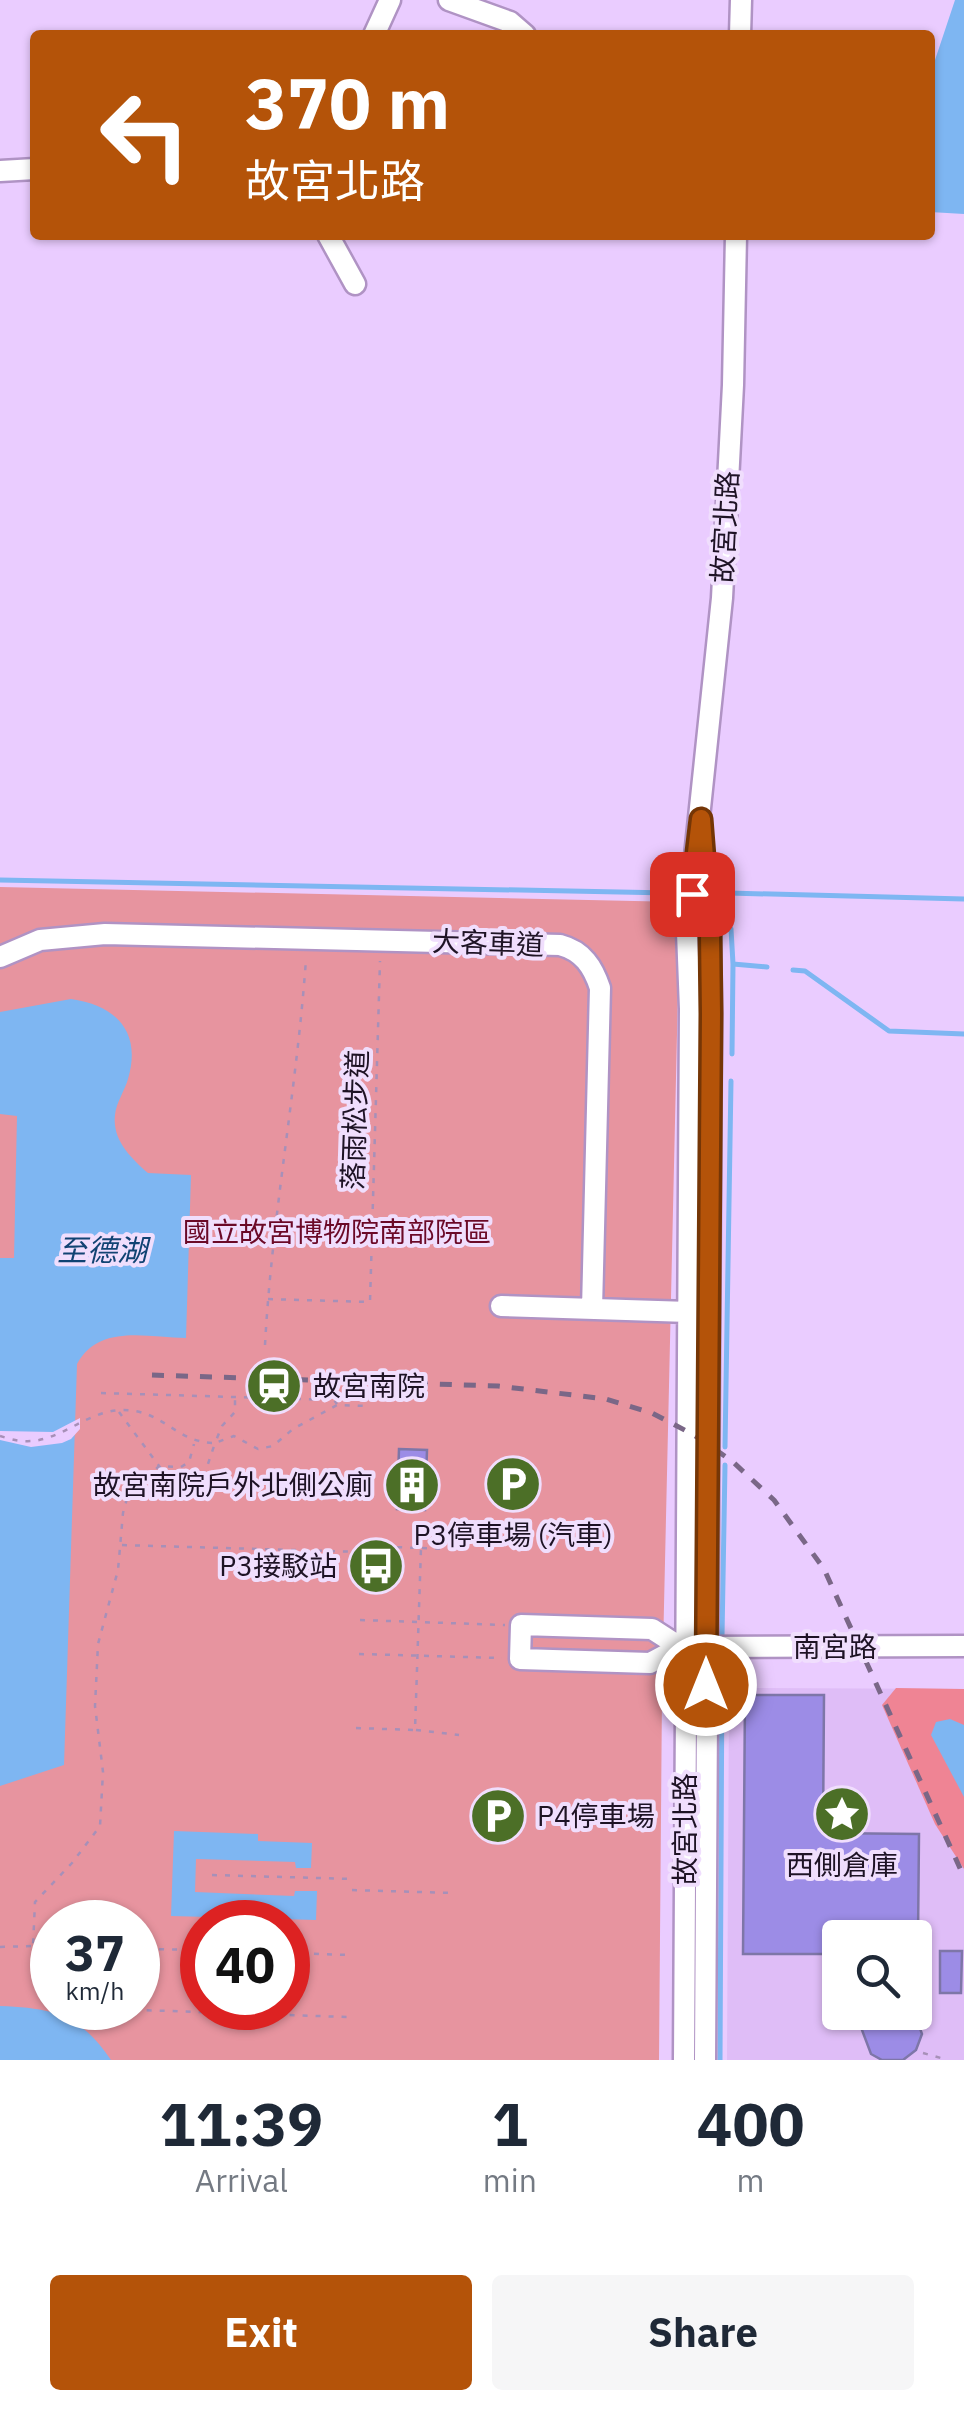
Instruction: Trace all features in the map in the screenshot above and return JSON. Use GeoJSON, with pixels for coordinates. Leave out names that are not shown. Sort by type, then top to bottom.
{"type":"FeatureCollection","features":[{"type":"Feature","properties":{"kind":"street"},"geometry":{"type":"LineString","coordinates":[[376,30],[390,0]]}},
{"type":"Feature","properties":{"kind":"street"},"geometry":{"type":"LineString","coordinates":[[449,0],[510,22],[519,30]]}},
{"type":"Feature","properties":{"kind":"street"},"geometry":{"type":"LineString","coordinates":[[740,30],[741,0]]}},
{"type":"Feature","properties":{"kind":"street"},"geometry":{"type":"LineString","coordinates":[[0,171],[30,168]]}},
{"type":"Feature","properties":{"kind":"street"},"geometry":{"type":"LineString","coordinates":[[331,240],[356,284]]}},
{"type":"Feature","properties":{"kind":"street","name":"故宮北路"},"geometry":{"type":"LineString","coordinates":[[705,2060],[691,1647],[687,932],[722,598],[736,240]]}},
{"type":"Feature","properties":{"kind":"street","name":"故宮北路"},"geometry":{"type":"LineString","coordinates":[[684,2060],[691,1647],[711,998],[701,819]]}},
{"type":"Feature","properties":{"kind":"street","name":"大客車道"},"geometry":{"type":"LineString","coordinates":[[0,957],[40,940],[92,934],[573,948],[594,971],[600,988],[592,1309]]}},
{"type":"Feature","properties":{"kind":"street"},"geometry":{"type":"LineString","coordinates":[[501,1306],[688,1312]]}},
{"type":"Feature","properties":{"kind":"street"},"geometry":{"type":"LineString","coordinates":[[521,1625],[652,1629],[691,1647],[650,1662],[520,1658],[521,1625]]}},
{"type":"Feature","properties":{"kind":"street","name":"南宮路"},"geometry":{"type":"LineString","coordinates":[[691,1647],[963,1648]]}},
{"type":"Feature","properties":{"kind":"path"},"geometry":{"type":"LineString","coordinates":[[266,1344],[270,1261],[300,1054],[308,938]]}},
{"type":"Feature","properties":{"kind":"path","name":"落雨松步道"},"geometry":{"type":"LineString","coordinates":[[268,1298],[370,1302],[381,940]]}},
{"type":"Feature","properties":{"kind":"path"},"geometry":{"type":"LineString","coordinates":[[101,1393],[334,1400],[337,1406]]}},
{"type":"Feature","properties":{"kind":"path"},"geometry":{"type":"LineString","coordinates":[[146,1480],[193,1481],[204,1473],[222,1426],[235,1412],[235,1397]]}},
{"type":"Feature","properties":{"kind":"path"},"geometry":{"type":"LineString","coordinates":[[0,1436],[26,1442],[118,1410],[152,1414],[194,1443],[215,1443],[234,1436],[258,1449],[273,1446],[293,1428],[337,1406],[366,1406]]}},
{"type":"Feature","properties":{"kind":"path"},"geometry":{"type":"LineString","coordinates":[[118,1410],[169,1479]]}},
{"type":"Feature","properties":{"kind":"path"},"geometry":{"type":"LineString","coordinates":[[158,1466],[180,1467],[189,1462],[194,1443]]}},
{"type":"Feature","properties":{"kind":"path"},"geometry":{"type":"LineString","coordinates":[[37,1900],[100,1826],[103,1772],[95,1706],[98,1644],[118,1570],[129,1491],[158,1466]]}},
{"type":"Feature","properties":{"kind":"path"},"geometry":{"type":"LineString","coordinates":[[120,1545],[362,1552]]}},
{"type":"Feature","properties":{"kind":"path"},"geometry":{"type":"LineString","coordinates":[[362,1546],[448,1549]]}},
{"type":"Feature","properties":{"kind":"path"},"geometry":{"type":"LineString","coordinates":[[415,1730],[420,1548]]}},
{"type":"Feature","properties":{"kind":"path"},"geometry":{"type":"LineString","coordinates":[[360,1620],[521,1625]]}},
{"type":"Feature","properties":{"kind":"path"},"geometry":{"type":"LineString","coordinates":[[359,1654],[520,1658]]}},
{"type":"Feature","properties":{"kind":"path"},"geometry":{"type":"LineString","coordinates":[[356,1728],[459,1735]]}},
{"type":"Feature","properties":{"kind":"path"},"geometry":{"type":"LineString","coordinates":[[212,1875],[352,1880]]}},
{"type":"Feature","properties":{"kind":"path"},"geometry":{"type":"LineString","coordinates":[[352,1890],[454,1894]]}},
{"type":"Feature","properties":{"kind":"path"},"geometry":{"type":"LineString","coordinates":[[0,1947],[30,1946]]}},
{"type":"Feature","properties":{"kind":"path"},"geometry":{"type":"LineString","coordinates":[[310,1954],[349,1955]]}},
{"type":"Feature","properties":{"kind":"path"},"geometry":{"type":"LineString","coordinates":[[160,2011],[347,2017]]}},
{"type":"Feature","properties":{"kind":"path"},"geometry":{"type":"LineString","coordinates":[[923,2053],[948,2060]]}},
{"type":"Feature","properties":{"kind":"shaded area"},"geometry":{"type":"Polygon","coordinates":[[[746,1688],[964,1689],[964,2060],[727,2060],[729,1698],[746,1688]]]}},
{"type":"Feature","properties":{"kind":"shaded area"},"geometry":{"type":"Polygon","coordinates":[[[896,1688],[964,1689],[964,1869],[935,1824],[882,1705],[896,1688]]]}},
{"type":"Feature","properties":{"kind":"green space","name":"國立故宮博物院南部院區"},"geometry":{"type":"Polygon","coordinates":[[[0,887],[680,902],[662,1694],[659,2060],[0,2060],[0,887]]]}},
{"type":"Feature","properties":{"kind":"water"},"geometry":{"type":"Polygon","coordinates":[[[955,0],[964,0],[964,214],[935,212],[935,60],[955,0]]]}},
{"type":"Feature","properties":{"kind":"water","name":"至德湖"},"geometry":{"type":"Polygon","coordinates":[[[71,999],[101,1007],[122,1024],[128,1035],[131,1062],[115,1115],[116,1132],[124,1148],[148,1173],[191,1175],[186,1338],[110,1338],[86,1351],[77,1364],[64,1765],[0,1786],[0,1258],[14,1258],[17,1116],[0,1114],[0,1012],[71,999]]]}},
{"type":"Feature","properties":{"kind":"water"},"geometry":{"type":"Polygon","coordinates":[[[950,1719],[964,1725],[964,1797],[931,1735],[936,1722],[950,1719]]]}},
{"type":"Feature","properties":{"kind":"water"},"geometry":{"type":"Polygon","coordinates":[[[174,1831],[258,1834],[258,1841],[312,1843],[311,1868],[296,1868],[295,1862],[196,1859],[195,1892],[294,1896],[295,1891],[317,1891],[316,1920],[310,1920],[310,1900],[180,1900],[180,1916],[171,1916],[174,1831]]]}},
{"type":"Feature","properties":{"kind":"water"},"geometry":{"type":"Polygon","coordinates":[[[0,2006],[30,2009],[30,2030],[85,2030],[111,2060],[0,2060],[0,2006]]]}},
{"type":"Feature","properties":{"kind":"pier"},"geometry":{"type":"Polygon","coordinates":[[[80,1418],[80,1429],[62,1443],[31,1447],[0,1440],[0,1431],[53,1432],[80,1418]]]}},
{"type":"Feature","properties":{"kind":"building","name":"故宮南院戶外北側公廁"},"geometry":{"type":"Polygon","coordinates":[[[399,1449],[427,1450],[425,1510],[397,1509],[399,1449]]]}},
{"type":"Feature","properties":{"kind":"building"},"geometry":{"type":"Polygon","coordinates":[[[369,1551],[384,1551],[383,1582],[368,1581],[369,1551]]]}},
{"type":"Feature","properties":{"kind":"building"},"geometry":{"type":"Polygon","coordinates":[[[745,1695],[824,1695],[823,1833],[919,1834],[918,1920],[822,1920],[822,1954],[743,1954],[745,1695]]]}},
{"type":"Feature","properties":{"kind":"building"},"geometry":{"type":"Polygon","coordinates":[[[940,1951],[962,1951],[961,1993],[940,1993],[940,1951]]]}},
{"type":"Feature","properties":{"kind":"building"},"geometry":{"type":"Polygon","coordinates":[[[862,2030],[921,2030],[916,2050],[903,2060],[882,2060],[871,2054],[862,2030]]]}},
{"type":"Feature","properties":{"kind":"waterway"},"geometry":{"type":"LineString","coordinates":[[0,880],[669,893],[684,902]]}},
{"type":"Feature","properties":{"kind":"waterway"},"geometry":{"type":"LineString","coordinates":[[729,893],[964,899]]}},
{"type":"Feature","properties":{"kind":"waterway"},"geometry":{"type":"LineString","coordinates":[[715,920],[731,929],[733,964]]}},
{"type":"Feature","properties":{"kind":"waterway"},"geometry":{"type":"LineString","coordinates":[[732,1054],[733,964],[767,967]]}},
{"type":"Feature","properties":{"kind":"waterway"},"geometry":{"type":"LineString","coordinates":[[793,970],[805,971],[889,1031],[964,1034]]}},
{"type":"Feature","properties":{"kind":"waterway"},"geometry":{"type":"LineString","coordinates":[[725,1447],[731,1081]]}},
{"type":"Feature","properties":{"kind":"waterway"},"geometry":{"type":"LineString","coordinates":[[722,1637],[725,1465]]}},
{"type":"Feature","properties":{"kind":"waterway"},"geometry":{"type":"LineString","coordinates":[[720,2060],[722,1665]]}},
{"type":"Feature","properties":{"kind":"railway"},"geometry":{"type":"LineString","coordinates":[[152,1375],[498,1386],[606,1399],[652,1413],[694,1435],[732,1461],[774,1500],[824,1569],[964,1877]]}},
{"type":"Feature","properties":{"kind":"place","name":"故宮南院"},"geometry":{"type":"Point","coordinates":[274,1386]}},
{"type":"Feature","properties":{"kind":"place","name":"P3停車場 (汽車)"},"geometry":{"type":"Point","coordinates":[513,1484]}},
{"type":"Feature","properties":{"kind":"place","name":"故宮南院戶外北側公廁"},"geometry":{"type":"Point","coordinates":[412,1485]}},
{"type":"Feature","properties":{"kind":"place","name":"P3接駁站"},"geometry":{"type":"Point","coordinates":[376,1566]}},
{"type":"Feature","properties":{"kind":"place","name":"西側倉庫"},"geometry":{"type":"Point","coordinates":[842,1814]}},
{"type":"Feature","properties":{"kind":"place","name":"P4停車場"},"geometry":{"type":"Point","coordinates":[498,1816]}},
{"type":"Feature","properties":{"kind":"route"},"geometry":{"type":"LineString","coordinates":[[692,894],[701,819],[710,934],[711,1014],[706,1685]]}}]}
